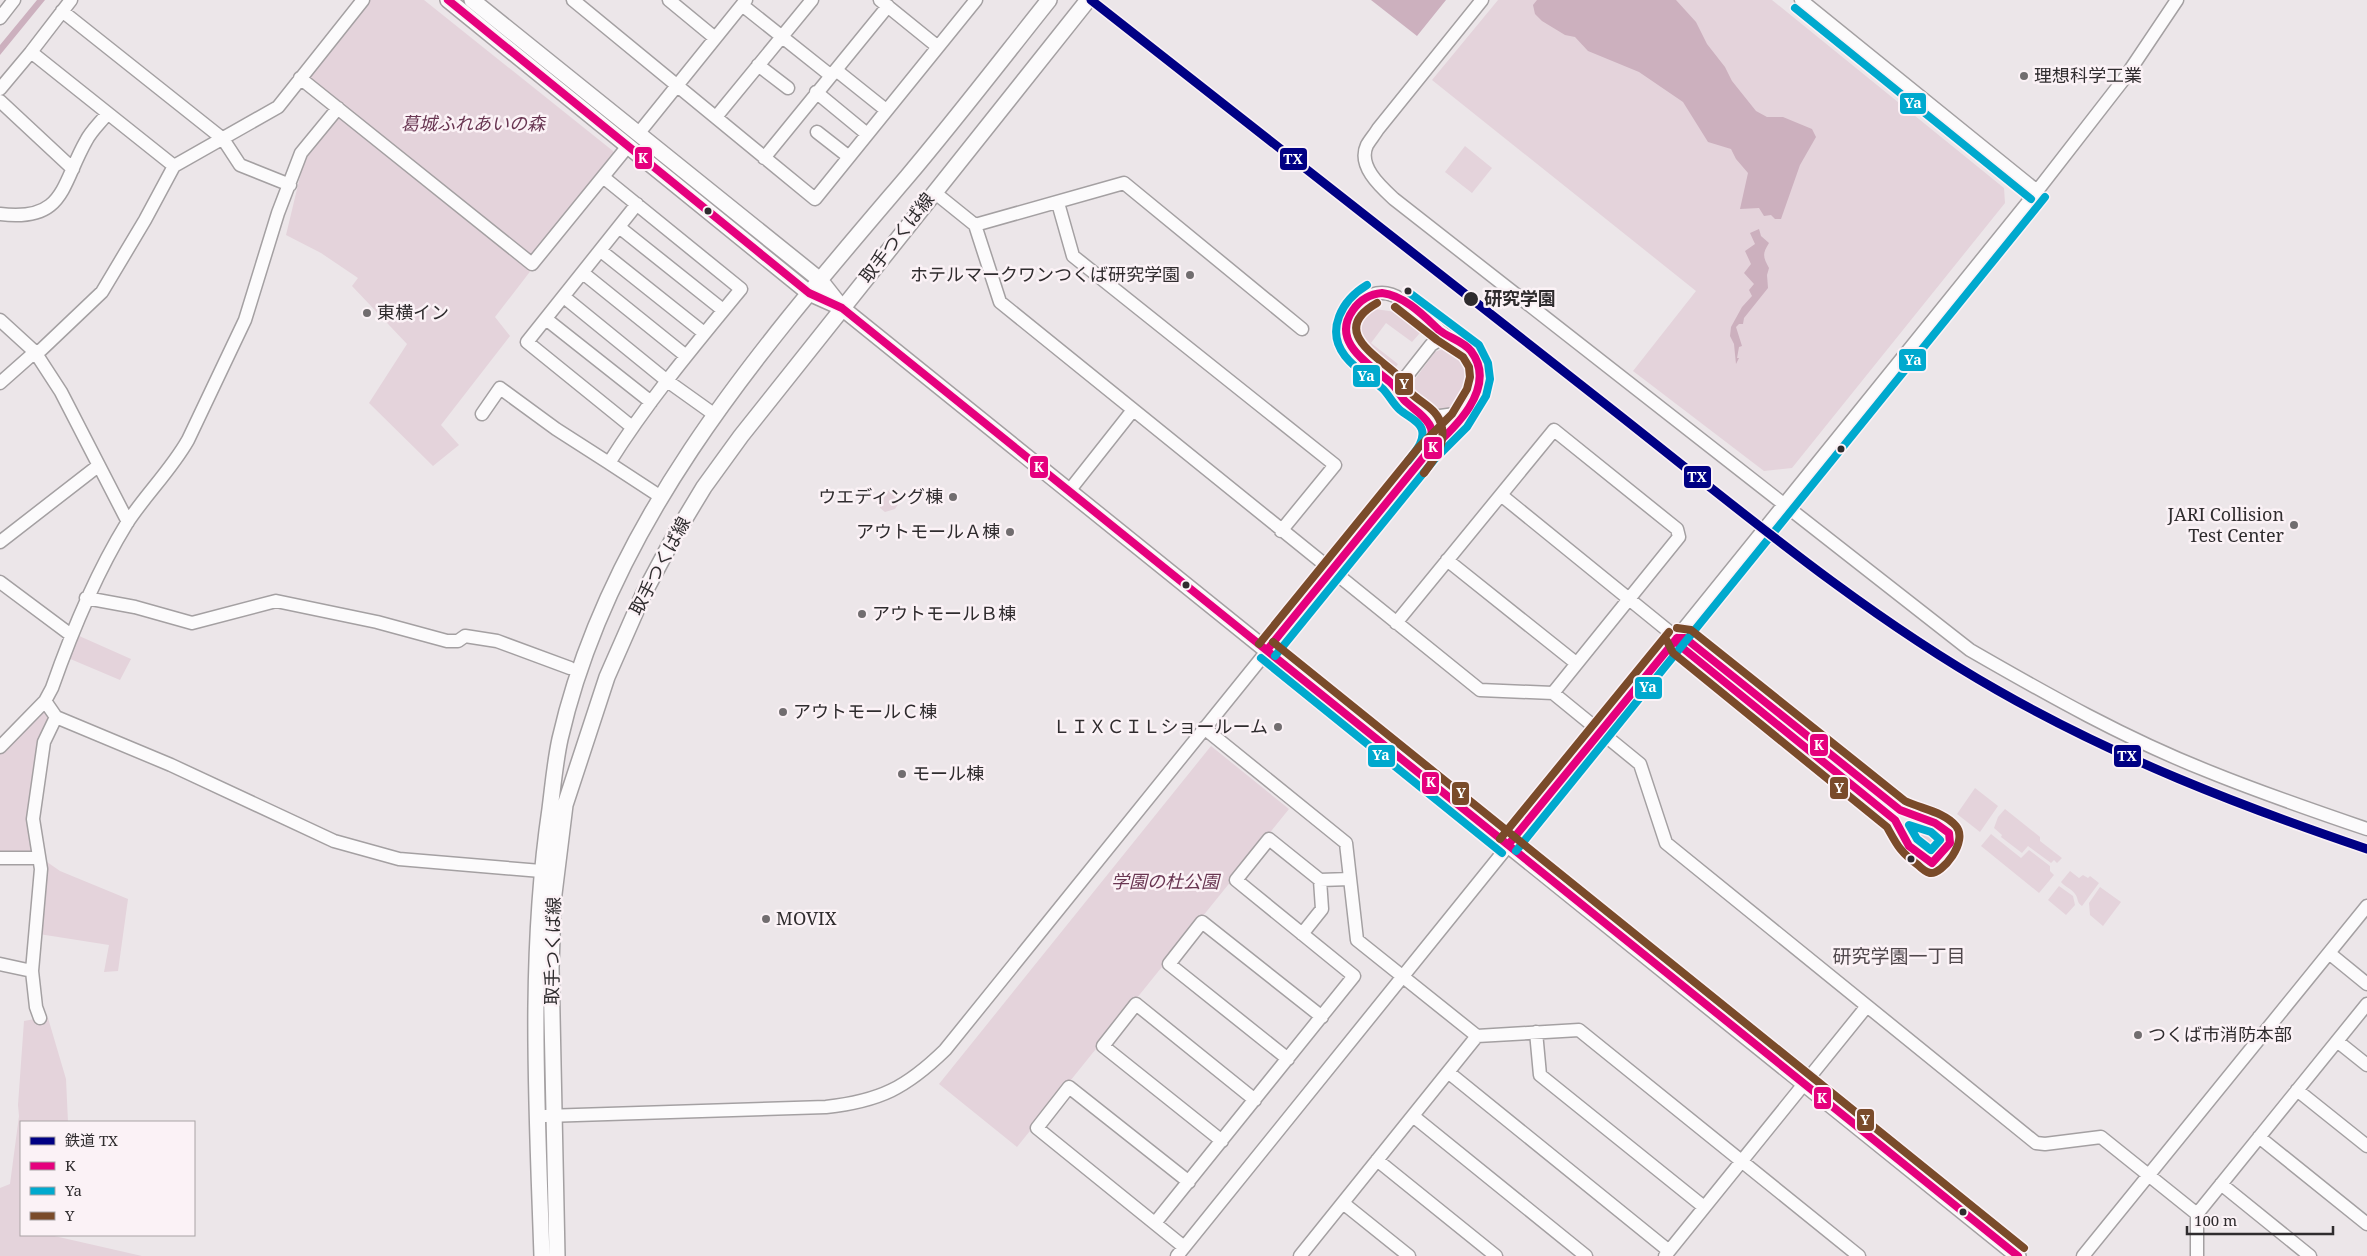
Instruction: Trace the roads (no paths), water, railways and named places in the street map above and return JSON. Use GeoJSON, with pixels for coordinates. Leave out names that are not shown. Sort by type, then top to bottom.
{"type":"FeatureCollection","features":[{"type":"Feature","properties":{"kind":"main road"},"geometry":{"type":"LineString","coordinates":[[448,0],[809,293],[842,308]]}},
{"type":"Feature","properties":{"kind":"main road"},"geometry":{"type":"LineString","coordinates":[[472,0],[820,280],[842,308],[2018,1256]]}},
{"type":"Feature","properties":{"kind":"main road","name":"取手つくば線"},"geometry":{"type":"LineString","coordinates":[[542,1256],[537,1117],[535,964],[541,871],[559,743],[570,699],[603,607],[661,497],[715,414],[809,293],[910,173],[1050,0]]}},
{"type":"Feature","properties":{"kind":"main road","name":"取手つくば線"},"geometry":{"type":"LineString","coordinates":[[557,1256],[551,968],[553,902],[565,805],[607,677],[648,585],[704,487],[778,387],[1088,0]]}},
{"type":"Feature","properties":{"kind":"street"},"geometry":{"type":"LineString","coordinates":[[0,18],[14,0]]}},
{"type":"Feature","properties":{"kind":"street"},"geometry":{"type":"LineString","coordinates":[[0,89],[70,0]]}},
{"type":"Feature","properties":{"kind":"street"},"geometry":{"type":"LineString","coordinates":[[0,384],[35,352],[41,350],[102,292],[145,220],[174,166],[278,107],[363,0]]}},
{"type":"Feature","properties":{"kind":"street"},"geometry":{"type":"LineString","coordinates":[[573,0],[815,199],[976,0]]}},
{"type":"Feature","properties":{"kind":"street"},"geometry":{"type":"LineString","coordinates":[[669,0],[715,38]]}},
{"type":"Feature","properties":{"kind":"street"},"geometry":{"type":"LineString","coordinates":[[716,118],[812,0]]}},
{"type":"Feature","properties":{"kind":"street"},"geometry":{"type":"LineString","coordinates":[[1482,0],[1378,128],[1366,147],[1367,167],[1374,181],[1394,199],[1970,650],[2071,707],[2209,772],[2367,829]]}},
{"type":"Feature","properties":{"kind":"street"},"geometry":{"type":"LineString","coordinates":[[1801,0],[2037,191]]}},
{"type":"Feature","properties":{"kind":"street"},"geometry":{"type":"LineString","coordinates":[[1188,1182],[1069,1087],[1037,1128],[1155,1223],[1181,1251],[2037,191],[2124,79],[2177,0]]}},
{"type":"Feature","properties":{"kind":"street"},"geometry":{"type":"LineString","coordinates":[[638,134],[744,2],[782,36],[886,110]]}},
{"type":"Feature","properties":{"kind":"street"},"geometry":{"type":"LineString","coordinates":[[764,158],[889,4],[938,47]]}},
{"type":"Feature","properties":{"kind":"street"},"geometry":{"type":"LineString","coordinates":[[62,11],[223,139],[240,165],[290,185]]}},
{"type":"Feature","properties":{"kind":"street"},"geometry":{"type":"LineString","coordinates":[[31,52],[174,166]]}},
{"type":"Feature","properties":{"kind":"street"},"geometry":{"type":"LineString","coordinates":[[758,65],[788,88]]}},
{"type":"Feature","properties":{"kind":"street"},"geometry":{"type":"LineString","coordinates":[[300,78],[532,264],[628,146]]}},
{"type":"Feature","properties":{"kind":"street"},"geometry":{"type":"LineString","coordinates":[[816,92],[867,134]]}},
{"type":"Feature","properties":{"kind":"street"},"geometry":{"type":"LineString","coordinates":[[0,101],[73,169]]}},
{"type":"Feature","properties":{"kind":"street"},"geometry":{"type":"LineString","coordinates":[[0,747],[45,702],[86,598],[128,522],[178,457],[188,440],[245,320],[278,213],[301,153],[338,108]]}},
{"type":"Feature","properties":{"kind":"street"},"geometry":{"type":"LineString","coordinates":[[0,214],[20,217],[43,211],[61,196],[86,140],[107,114]]}},
{"type":"Feature","properties":{"kind":"street"},"geometry":{"type":"LineString","coordinates":[[817,132],[849,157]]}},
{"type":"Feature","properties":{"kind":"street"},"geometry":{"type":"LineString","coordinates":[[603,177],[741,289],[666,380],[609,463]]}},
{"type":"Feature","properties":{"kind":"street"},"geometry":{"type":"LineString","coordinates":[[975,225],[1124,183],[1302,329]]}},
{"type":"Feature","properties":{"kind":"street"},"geometry":{"type":"LineString","coordinates":[[934,192],[975,225],[1000,302],[1281,531],[1480,690],[1553,693],[1640,764],[1666,844],[2036,1143],[2045,1144],[2101,1137],[2197,1214]]}},
{"type":"Feature","properties":{"kind":"street"},"geometry":{"type":"LineString","coordinates":[[1058,203],[1073,256],[1335,465],[1281,531]]}},
{"type":"Feature","properties":{"kind":"street"},"geometry":{"type":"LineString","coordinates":[[632,427],[527,342],[637,204]]}},
{"type":"Feature","properties":{"kind":"street"},"geometry":{"type":"LineString","coordinates":[[619,227],[723,310]]}},
{"type":"Feature","properties":{"kind":"street"},"geometry":{"type":"LineString","coordinates":[[601,250],[704,333]]}},
{"type":"Feature","properties":{"kind":"street"},"geometry":{"type":"LineString","coordinates":[[583,273],[686,356]]}},
{"type":"Feature","properties":{"kind":"street"},"geometry":{"type":"LineString","coordinates":[[537,1117],[826,1108],[872,1100],[904,1086],[920,1074],[945,1050],[1427,453],[1440,443],[1480,389],[1480,369],[1470,350],[1400,299],[1383,293],[1372,294],[1360,301],[1351,313],[1346,327],[1348,340],[1354,352],[1393,384],[1405,402],[1425,417],[1431,425],[1432,434]]}},
{"type":"Feature","properties":{"kind":"street"},"geometry":{"type":"LineString","coordinates":[[564,297],[666,380],[715,414]]}},
{"type":"Feature","properties":{"kind":"street"},"geometry":{"type":"LineString","coordinates":[[546,319],[650,402]]}},
{"type":"Feature","properties":{"kind":"street"},"geometry":{"type":"LineString","coordinates":[[0,320],[35,352],[61,392],[128,522]]}},
{"type":"Feature","properties":{"kind":"street"},"geometry":{"type":"LineString","coordinates":[[1427,453],[1436,426],[1433,417],[1410,398],[1405,387],[1405,378],[1431,345],[1440,339],[1451,338]]}},
{"type":"Feature","properties":{"kind":"street"},"geometry":{"type":"LineString","coordinates":[[482,414],[500,388],[556,430],[661,497]]}},
{"type":"Feature","properties":{"kind":"street"},"geometry":{"type":"LineString","coordinates":[[1433,417],[1455,414],[1469,406]]}},
{"type":"Feature","properties":{"kind":"street"},"geometry":{"type":"LineString","coordinates":[[1069,491],[1133,410]]}},
{"type":"Feature","properties":{"kind":"street"},"geometry":{"type":"LineString","coordinates":[[1396,623],[1554,430],[1662,516],[1677,529],[1679,537],[1553,693]]}},
{"type":"Feature","properties":{"kind":"street"},"geometry":{"type":"LineString","coordinates":[[0,542],[98,466]]}},
{"type":"Feature","properties":{"kind":"street"},"geometry":{"type":"LineString","coordinates":[[1500,495],[1677,638]]}},
{"type":"Feature","properties":{"kind":"street"},"geometry":{"type":"LineString","coordinates":[[1447,560],[1576,664]]}},
{"type":"Feature","properties":{"kind":"street"},"geometry":{"type":"LineString","coordinates":[[0,582],[71,635]]}},
{"type":"Feature","properties":{"kind":"street"},"geometry":{"type":"LineString","coordinates":[[86,598],[135,607],[192,623],[276,600],[377,622],[446,641],[458,641],[465,636],[497,641],[570,668]]}},
{"type":"Feature","properties":{"kind":"street"},"geometry":{"type":"LineString","coordinates":[[45,702],[56,717],[171,765],[334,841],[399,859],[541,871]]}},
{"type":"Feature","properties":{"kind":"street"},"geometry":{"type":"LineString","coordinates":[[40,1018],[36,1007],[32,971],[41,869],[33,819],[44,742],[56,717]]}},
{"type":"Feature","properties":{"kind":"street"},"geometry":{"type":"LineString","coordinates":[[1204,728],[1346,843],[1358,940],[1476,1036],[1579,1030],[1859,1256]]}},
{"type":"Feature","properties":{"kind":"street"},"geometry":{"type":"LineString","coordinates":[[1155,1223],[1354,976],[1236,880],[1269,839],[1320,880],[1350,879]]}},
{"type":"Feature","properties":{"kind":"street"},"geometry":{"type":"LineString","coordinates":[[0,858],[39,858]]}},
{"type":"Feature","properties":{"kind":"street"},"geometry":{"type":"LineString","coordinates":[[1302,934],[1322,909],[1320,880]]}},
{"type":"Feature","properties":{"kind":"street"},"geometry":{"type":"LineString","coordinates":[[2084,1256],[2367,906]]}},
{"type":"Feature","properties":{"kind":"street"},"geometry":{"type":"LineString","coordinates":[[1288,1059],[1169,964],[1202,922],[1322,1017]]}},
{"type":"Feature","properties":{"kind":"street"},"geometry":{"type":"LineString","coordinates":[[2329,953],[2367,984]]}},
{"type":"Feature","properties":{"kind":"street"},"geometry":{"type":"LineString","coordinates":[[0,964],[32,971]]}},
{"type":"Feature","properties":{"kind":"street"},"geometry":{"type":"LineString","coordinates":[[1222,1141],[1103,1046],[1136,1004],[1255,1100]]}},
{"type":"Feature","properties":{"kind":"street"},"geometry":{"type":"LineString","coordinates":[[2197,1256],[2197,1214],[2367,1004]]}},
{"type":"Feature","properties":{"kind":"street"},"geometry":{"type":"LineString","coordinates":[[1448,1072],[1667,1254],[1867,1006]]}},
{"type":"Feature","properties":{"kind":"street"},"geometry":{"type":"LineString","coordinates":[[1536,1032],[1540,1075],[1704,1207]]}},
{"type":"Feature","properties":{"kind":"street"},"geometry":{"type":"LineString","coordinates":[[1318,1256],[1304,1252],[1476,1036]]}},
{"type":"Feature","properties":{"kind":"street"},"geometry":{"type":"LineString","coordinates":[[2337,1041],[2367,1066]]}},
{"type":"Feature","properties":{"kind":"street"},"geometry":{"type":"LineString","coordinates":[[2298,1090],[2367,1146]]}},
{"type":"Feature","properties":{"kind":"street"},"geometry":{"type":"LineString","coordinates":[[1413,1116],[1586,1256]]}},
{"type":"Feature","properties":{"kind":"street"},"geometry":{"type":"LineString","coordinates":[[2259,1137],[2367,1224]]}},
{"type":"Feature","properties":{"kind":"street"},"geometry":{"type":"LineString","coordinates":[[1377,1160],[1496,1256]]}},
{"type":"Feature","properties":{"kind":"street"},"geometry":{"type":"LineString","coordinates":[[2221,1184],[2310,1256]]}},
{"type":"Feature","properties":{"kind":"street"},"geometry":{"type":"LineString","coordinates":[[1343,1202],[1409,1256]]}},
{"type":"Feature","properties":{"kind":"rail line","name":"TX"},"geometry":{"type":"LineString","coordinates":[[1091,0],[1750,519],[1846,592],[1895,626],[1997,690],[2086,737],[2225,797],[2367,849]]}},
{"type":"Feature","properties":{"kind":"place","name":"理想科学工業"},"geometry":{"type":"Point","coordinates":[2024,76]}},
{"type":"Feature","properties":{"kind":"place","name":"ホテルマークワンつくば研究学園"},"geometry":{"type":"Point","coordinates":[1190,275]}},
{"type":"Feature","properties":{"kind":"place","name":"研究学園"},"geometry":{"type":"Point","coordinates":[1471,299]}},
{"type":"Feature","properties":{"kind":"place","name":"東横イン"},"geometry":{"type":"Point","coordinates":[367,313]}},
{"type":"Feature","properties":{"kind":"place","name":"ウエディング棟"},"geometry":{"type":"Point","coordinates":[953,497]}},
{"type":"Feature","properties":{"kind":"place","name":"JARI Collision Test Center"},"geometry":{"type":"Point","coordinates":[2294,525]}},
{"type":"Feature","properties":{"kind":"place","name":"アウトモールＡ棟"},"geometry":{"type":"Point","coordinates":[1010,532]}},
{"type":"Feature","properties":{"kind":"place","name":"アウトモールＢ棟"},"geometry":{"type":"Point","coordinates":[862,614]}},
{"type":"Feature","properties":{"kind":"place","name":"アウトモールＣ棟"},"geometry":{"type":"Point","coordinates":[783,712]}},
{"type":"Feature","properties":{"kind":"place","name":"ＬＩＸＣＩＬショールーム"},"geometry":{"type":"Point","coordinates":[1278,727]}},
{"type":"Feature","properties":{"kind":"place","name":"モール棟"},"geometry":{"type":"Point","coordinates":[902,774]}},
{"type":"Feature","properties":{"kind":"place","name":"MOVIX"},"geometry":{"type":"Point","coordinates":[766,919]}},
{"type":"Feature","properties":{"kind":"place","name":"つくば市消防本部"},"geometry":{"type":"Point","coordinates":[2138,1035]}},
{"type":"Feature","properties":{"kind":"district","name":"研究学園一丁目"},"geometry":{"type":"Point","coordinates":[1899,956]}},
{"type":"Feature","properties":{"kind":"park label","name":"葛城ふれあいの森"},"geometry":{"type":"Point","coordinates":[473,124]}},
{"type":"Feature","properties":{"kind":"park label","name":"学園の杜公園"},"geometry":{"type":"Point","coordinates":[1165,882]}}]}
